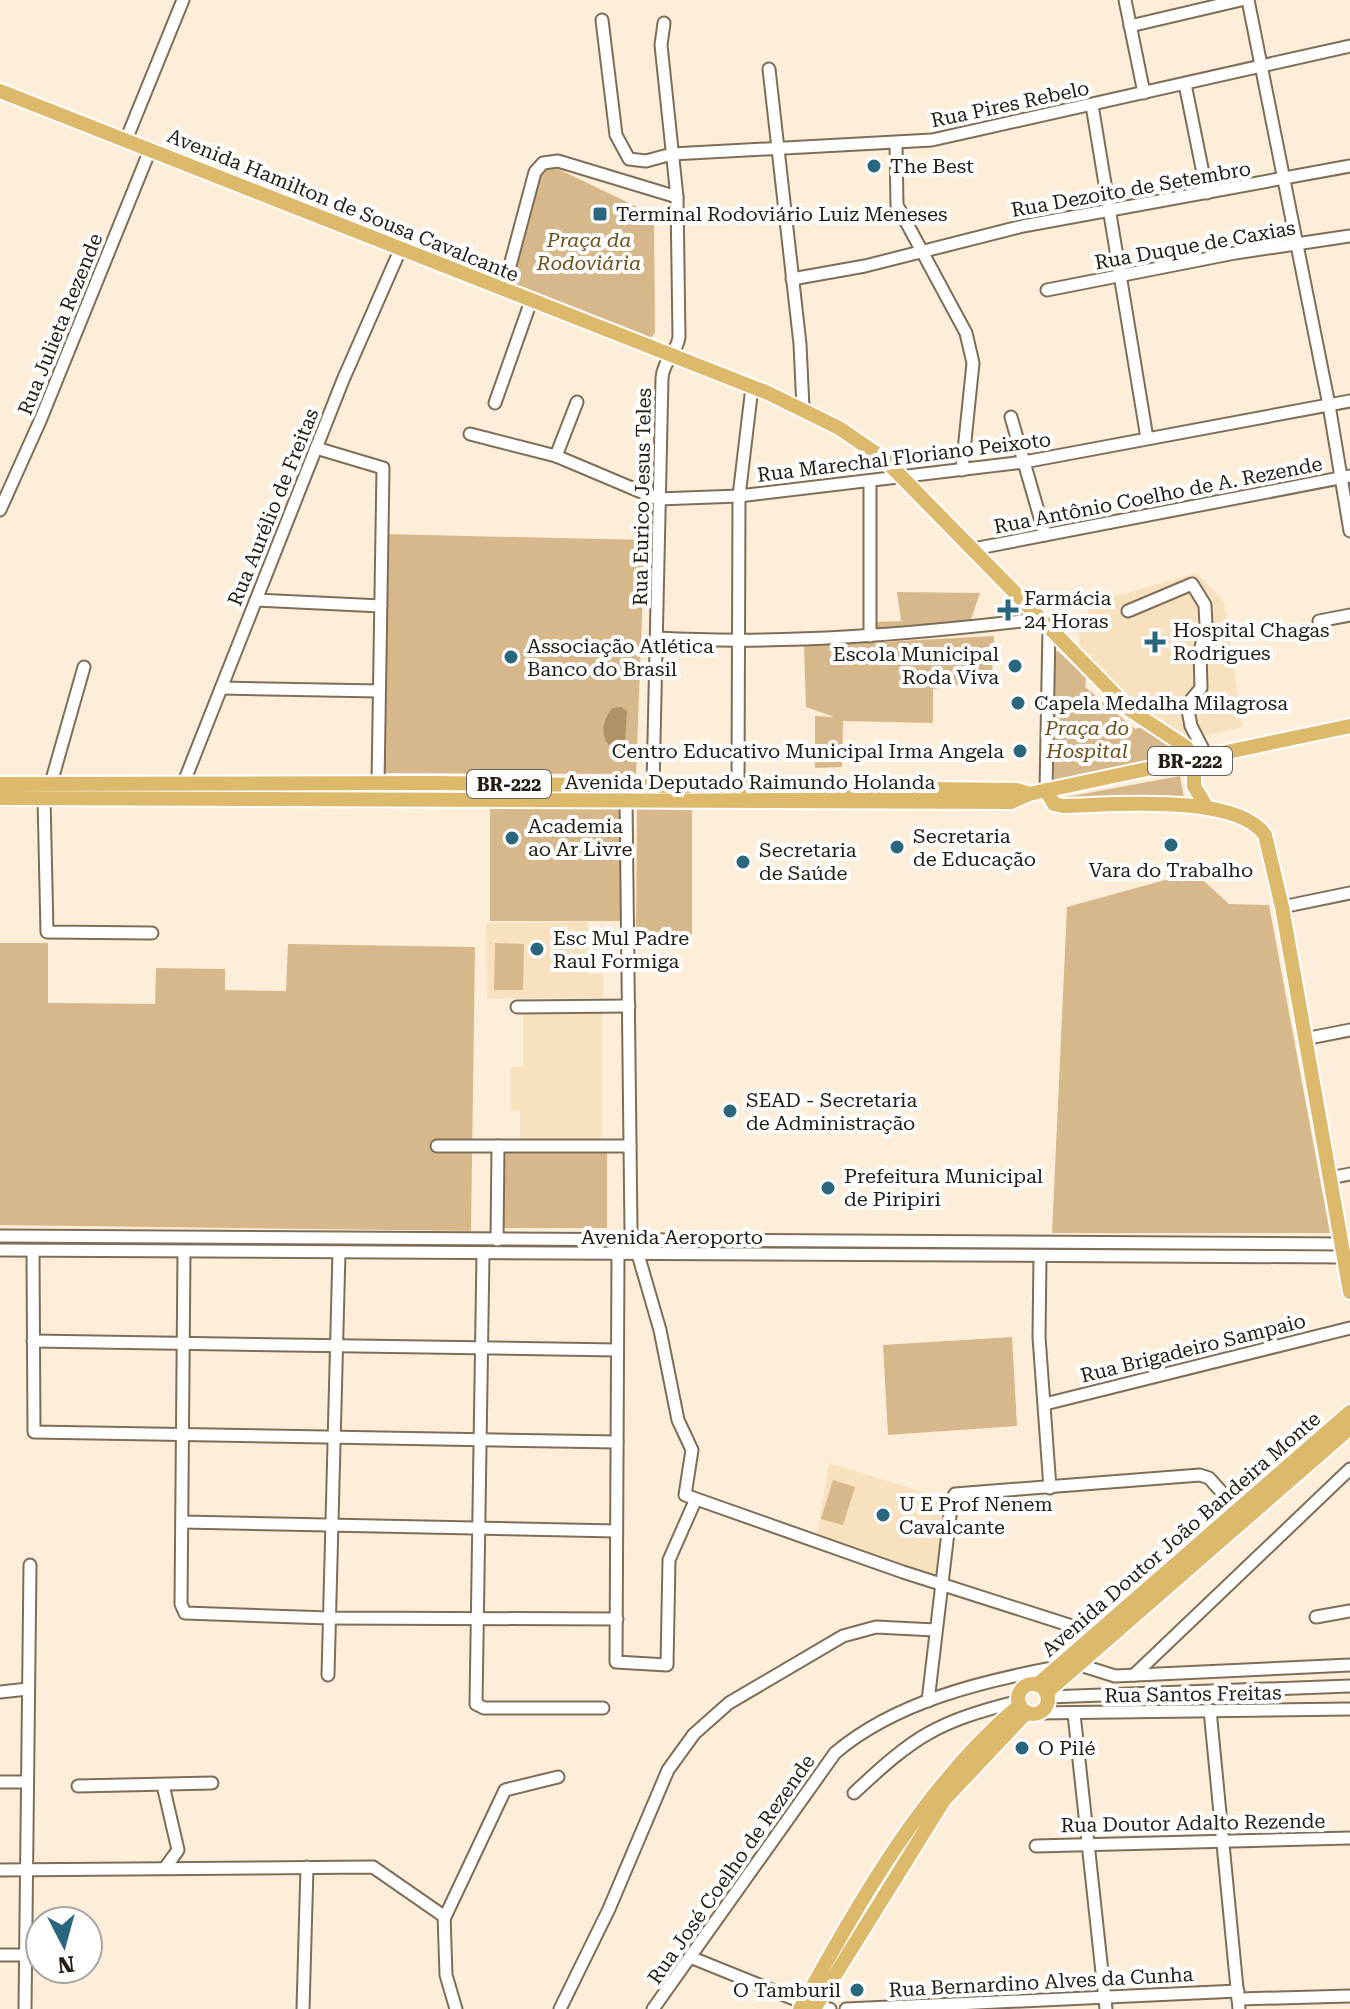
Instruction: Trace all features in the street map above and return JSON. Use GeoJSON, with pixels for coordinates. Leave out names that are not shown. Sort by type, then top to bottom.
{"type":"FeatureCollection","features":[{"type":"Feature","properties":{"kind":"main road","name":"Avenida Hamilton de Sousa Cavalcante"},"geometry":{"type":"LineString","coordinates":[[0,91],[803,408],[855,438],[903,477],[1130,710],[1201,758]]}},
{"type":"Feature","properties":{"kind":"main road","name":"BR-222"},"geometry":{"type":"LineString","coordinates":[[1022,795],[1350,726]]}},
{"type":"Feature","properties":{"kind":"main road"},"geometry":{"type":"LineString","coordinates":[[1183,806],[1194,786],[1201,758]]}},
{"type":"Feature","properties":{"kind":"main road","name":"Avenida Deputado Raimundo Holanda"},"geometry":{"type":"LineString","coordinates":[[0,784],[184,782],[738,786],[1022,795]]}},
{"type":"Feature","properties":{"kind":"main road"},"geometry":{"type":"LineString","coordinates":[[431,800],[433,783]]}},
{"type":"Feature","properties":{"kind":"main road"},"geometry":{"type":"LineString","coordinates":[[1194,786],[1207,808]]}},
{"type":"Feature","properties":{"kind":"main road"},"geometry":{"type":"LineString","coordinates":[[1046,790],[1054,804],[1063,806],[1183,806],[1245,817],[1269,854],[1282,907],[1350,1292]]}},
{"type":"Feature","properties":{"kind":"main road","name":"Avenida Deputado Raimundo Holanda"},"geometry":{"type":"LineString","coordinates":[[0,798],[626,801],[1022,795]]}},
{"type":"Feature","properties":{"kind":"main road","name":"Avenida Doutor João Bandeira Monte"},"geometry":{"type":"LineString","coordinates":[[1044,1691],[1061,1666],[1350,1412]]}},
{"type":"Feature","properties":{"kind":"main road","name":"Avenida Doutor João Bandeira Monte"},"geometry":{"type":"LineString","coordinates":[[1044,1691],[1080,1665],[1350,1428]]}},
{"type":"Feature","properties":{"kind":"main road"},"geometry":{"type":"LineString","coordinates":[[813,2007],[944,1800],[1026,1708],[1046,1705],[1044,1691],[1025,1686],[1026,1708]]}},
{"type":"Feature","properties":{"kind":"street"},"geometry":{"type":"LineString","coordinates":[[126,140],[183,0]]}},
{"type":"Feature","properties":{"kind":"street"},"geometry":{"type":"LineString","coordinates":[[1125,0],[1144,93]]}},
{"type":"Feature","properties":{"kind":"street"},"geometry":{"type":"LineString","coordinates":[[1130,26],[1241,0]]}},
{"type":"Feature","properties":{"kind":"street"},"geometry":{"type":"LineString","coordinates":[[1248,0],[1345,477],[1350,531]]}},
{"type":"Feature","properties":{"kind":"street","name":"Rua Pires Rebelo"},"geometry":{"type":"LineString","coordinates":[[602,20],[616,135],[624,152],[638,161],[672,154],[932,140],[1350,46]]}},
{"type":"Feature","properties":{"kind":"street","name":"Rua Eurico Jesus Teles"},"geometry":{"type":"LineString","coordinates":[[653,786],[663,368],[673,356],[679,337],[677,197],[661,45],[664,23]]}},
{"type":"Feature","properties":{"kind":"street"},"geometry":{"type":"LineString","coordinates":[[769,69],[803,408]]}},
{"type":"Feature","properties":{"kind":"street"},"geometry":{"type":"LineString","coordinates":[[1185,84],[1207,193]]}},
{"type":"Feature","properties":{"kind":"street"},"geometry":{"type":"LineString","coordinates":[[1092,105],[1147,438]]}},
{"type":"Feature","properties":{"kind":"street"},"geometry":{"type":"LineString","coordinates":[[896,144],[897,205],[966,333],[973,363],[962,470]]}},
{"type":"Feature","properties":{"kind":"street","name":"Rua Julieta Rezende"},"geometry":{"type":"LineString","coordinates":[[0,510],[40,421],[150,150]]}},
{"type":"Feature","properties":{"kind":"street"},"geometry":{"type":"LineString","coordinates":[[504,288],[535,172],[543,163],[558,161],[677,197]]}},
{"type":"Feature","properties":{"kind":"street","name":"Rua Dezoito de Setembro"},"geometry":{"type":"LineString","coordinates":[[792,279],[858,267],[1023,226],[1108,213],[1350,166]]}},
{"type":"Feature","properties":{"kind":"street","name":"Rua Duque de Caxias"},"geometry":{"type":"LineString","coordinates":[[1047,290],[1235,253],[1350,236]]}},
{"type":"Feature","properties":{"kind":"street","name":"Rua Aurélio de Freitas"},"geometry":{"type":"LineString","coordinates":[[184,782],[316,448],[401,248]]}},
{"type":"Feature","properties":{"kind":"street"},"geometry":{"type":"LineString","coordinates":[[495,403],[531,301]]}},
{"type":"Feature","properties":{"kind":"street"},"geometry":{"type":"LineString","coordinates":[[738,786],[739,496],[752,387]]}},
{"type":"Feature","properties":{"kind":"street","name":"Rua Marechal Floriano Peixoto"},"geometry":{"type":"LineString","coordinates":[[470,434],[556,456],[658,499],[739,496],[1024,462],[1350,401]]}},
{"type":"Feature","properties":{"kind":"street"},"geometry":{"type":"LineString","coordinates":[[556,456],[577,402]]}},
{"type":"Feature","properties":{"kind":"street"},"geometry":{"type":"LineString","coordinates":[[1011,417],[1045,535]]}},
{"type":"Feature","properties":{"kind":"street"},"geometry":{"type":"LineString","coordinates":[[316,448],[383,468],[378,783]]}},
{"type":"Feature","properties":{"kind":"street","name":"Rua Antônio Coelho de A. Rezende"},"geometry":{"type":"LineString","coordinates":[[973,549],[1345,477]]}},
{"type":"Feature","properties":{"kind":"street"},"geometry":{"type":"LineString","coordinates":[[870,482],[870,636]]}},
{"type":"Feature","properties":{"kind":"street"},"geometry":{"type":"LineString","coordinates":[[1128,611],[1192,584],[1205,605],[1201,688],[1187,705],[1201,758]]}},
{"type":"Feature","properties":{"kind":"street"},"geometry":{"type":"LineString","coordinates":[[256,600],[381,606]]}},
{"type":"Feature","properties":{"kind":"street"},"geometry":{"type":"LineString","coordinates":[[1319,621],[1350,615]]}},
{"type":"Feature","properties":{"kind":"street"},"geometry":{"type":"LineString","coordinates":[[658,638],[739,642],[1045,624],[1046,790]]}},
{"type":"Feature","properties":{"kind":"street"},"geometry":{"type":"LineString","coordinates":[[51,783],[84,667]]}},
{"type":"Feature","properties":{"kind":"street"},"geometry":{"type":"LineString","coordinates":[[221,688],[379,691]]}},
{"type":"Feature","properties":{"kind":"street"},"geometry":{"type":"LineString","coordinates":[[44,798],[47,932],[152,933]]}},
{"type":"Feature","properties":{"kind":"street"},"geometry":{"type":"LineString","coordinates":[[618,1255],[616,1662],[667,1665],[669,1560],[690,1498],[692,1450],[678,1420],[660,1330],[632,1240],[626,801]]}},
{"type":"Feature","properties":{"kind":"street"},"geometry":{"type":"LineString","coordinates":[[1282,907],[1350,893]]}},
{"type":"Feature","properties":{"kind":"street"},"geometry":{"type":"LineString","coordinates":[[517,1007],[629,1006]]}},
{"type":"Feature","properties":{"kind":"street"},"geometry":{"type":"LineString","coordinates":[[1304,1039],[1350,1030]]}},
{"type":"Feature","properties":{"kind":"street"},"geometry":{"type":"LineString","coordinates":[[437,1146],[630,1146]]}},
{"type":"Feature","properties":{"kind":"street"},"geometry":{"type":"LineString","coordinates":[[497,1240],[498,1146]]}},
{"type":"Feature","properties":{"kind":"street"},"geometry":{"type":"LineString","coordinates":[[1329,1178],[1350,1174]]}},
{"type":"Feature","properties":{"kind":"street","name":"Avenida Aeroporto"},"geometry":{"type":"LineString","coordinates":[[0,1236],[632,1240],[1342,1250]]}},
{"type":"Feature","properties":{"kind":"street","name":"Avenida Aeroporto"},"geometry":{"type":"LineString","coordinates":[[0,1250],[1040,1257],[1342,1250]]}},
{"type":"Feature","properties":{"kind":"street"},"geometry":{"type":"LineString","coordinates":[[33,1251],[34,1432],[480,1437],[617,1442]]}},
{"type":"Feature","properties":{"kind":"street"},"geometry":{"type":"LineString","coordinates":[[184,1252],[181,1604],[185,1613],[329,1618],[476,1616],[617,1619]]}},
{"type":"Feature","properties":{"kind":"street"},"geometry":{"type":"LineString","coordinates":[[328,1675],[339,1252]]}},
{"type":"Feature","properties":{"kind":"street"},"geometry":{"type":"LineString","coordinates":[[483,1254],[477,1706],[603,1708]]}},
{"type":"Feature","properties":{"kind":"street"},"geometry":{"type":"LineString","coordinates":[[1040,1257],[1039,1337],[1050,1488]]}},
{"type":"Feature","properties":{"kind":"street","name":"Rua Brigadeiro Sampaio"},"geometry":{"type":"LineString","coordinates":[[1045,1404],[1350,1328]]}},
{"type":"Feature","properties":{"kind":"street"},"geometry":{"type":"LineString","coordinates":[[33,1341],[617,1350]]}},
{"type":"Feature","properties":{"kind":"street"},"geometry":{"type":"LineString","coordinates":[[1134,1675],[1350,1469]]}},
{"type":"Feature","properties":{"kind":"street"},"geometry":{"type":"LineString","coordinates":[[928,1701],[952,1499],[958,1493],[1200,1475],[1209,1478],[1238,1510]]}},
{"type":"Feature","properties":{"kind":"street"},"geometry":{"type":"LineString","coordinates":[[690,1498],[1097,1634]]}},
{"type":"Feature","properties":{"kind":"street"},"geometry":{"type":"LineString","coordinates":[[182,1522],[616,1531]]}},
{"type":"Feature","properties":{"kind":"street"},"geometry":{"type":"LineString","coordinates":[[29,1905],[26,1782],[30,1565]]}},
{"type":"Feature","properties":{"kind":"street"},"geometry":{"type":"LineString","coordinates":[[1316,1617],[1350,1611]]}},
{"type":"Feature","properties":{"kind":"street"},"geometry":{"type":"LineString","coordinates":[[560,2009],[609,1909],[668,1770],[694,1734],[729,1703],[843,1636],[876,1627],[935,1630]]}},
{"type":"Feature","properties":{"kind":"street"},"geometry":{"type":"LineString","coordinates":[[1080,1665],[1109,1675],[1350,1665]]}},
{"type":"Feature","properties":{"kind":"street","name":"Rua José Coelho de Rezende"},"geometry":{"type":"LineString","coordinates":[[653,2009],[835,1753],[863,1733],[928,1701],[1018,1674],[1061,1666]]}},
{"type":"Feature","properties":{"kind":"street"},"geometry":{"type":"LineString","coordinates":[[1044,1691],[1350,1686]]}},
{"type":"Feature","properties":{"kind":"street"},"geometry":{"type":"LineString","coordinates":[[0,1692],[28,1689]]}},
{"type":"Feature","properties":{"kind":"street"},"geometry":{"type":"LineString","coordinates":[[854,1793],[915,1739],[945,1722],[1026,1708]]}},
{"type":"Feature","properties":{"kind":"street","name":"Rua Santos Freitas"},"geometry":{"type":"LineString","coordinates":[[1026,1708],[1074,1714],[1350,1709]]}},
{"type":"Feature","properties":{"kind":"street"},"geometry":{"type":"LineString","coordinates":[[1210,1710],[1238,1999]]}},
{"type":"Feature","properties":{"kind":"street"},"geometry":{"type":"LineString","coordinates":[[1074,1714],[1106,2009]]}},
{"type":"Feature","properties":{"kind":"street"},"geometry":{"type":"LineString","coordinates":[[456,2009],[446,1975],[444,1916],[505,1790],[558,1777]]}},
{"type":"Feature","properties":{"kind":"street"},"geometry":{"type":"LineString","coordinates":[[0,1782],[26,1782]]}},
{"type":"Feature","properties":{"kind":"street"},"geometry":{"type":"LineString","coordinates":[[78,1786],[212,1783]]}},
{"type":"Feature","properties":{"kind":"street"},"geometry":{"type":"LineString","coordinates":[[163,1785],[178,1850],[165,1868]]}},
{"type":"Feature","properties":{"kind":"street","name":"Rua Doutor Adalto Rezende"},"geometry":{"type":"LineString","coordinates":[[1036,1846],[1350,1838]]}},
{"type":"Feature","properties":{"kind":"street"},"geometry":{"type":"LineString","coordinates":[[303,2009],[307,1867]]}},
{"type":"Feature","properties":{"kind":"street"},"geometry":{"type":"LineString","coordinates":[[0,1870],[373,1867],[444,1916]]}},
{"type":"Feature","properties":{"kind":"street"},"geometry":{"type":"LineString","coordinates":[[0,1955],[24,1955]]}},
{"type":"Feature","properties":{"kind":"street"},"geometry":{"type":"LineString","coordinates":[[690,1957],[813,2007]]}},
{"type":"Feature","properties":{"kind":"street"},"geometry":{"type":"LineString","coordinates":[[25,2009],[26,1985]]}},
{"type":"Feature","properties":{"kind":"street","name":"Rua Bernardino Alves da Cunha"},"geometry":{"type":"LineString","coordinates":[[846,2009],[1105,1996],[1238,1999],[1350,1996]]}},
{"type":"Feature","properties":{"kind":"shaded area","name":"Hospital Chagas Rodrigues"},"geometry":{"type":"Polygon","coordinates":[[[1197,573],[1224,602],[1243,727],[1200,737],[1185,735],[1128,699],[1080,656],[1079,627],[1094,602],[1197,573]]]}},
{"type":"Feature","properties":{"kind":"shaded area"},"geometry":{"type":"Polygon","coordinates":[[[621,707],[627,711],[625,743],[617,739],[609,745],[604,736],[605,722],[612,708],[621,707]]]}},
{"type":"Feature","properties":{"kind":"shaded area","name":"Esc Mul Padre Raul Formiga"},"geometry":{"type":"Polygon","coordinates":[[[588,922],[589,974],[603,974],[603,998],[487,999],[486,923],[588,922]]]}},
{"type":"Feature","properties":{"kind":"shaded area"},"geometry":{"type":"Polygon","coordinates":[[[523,1013],[602,1013],[602,1140],[520,1140],[520,1111],[511,1110],[511,1067],[523,1066],[523,1013]]]}},
{"type":"Feature","properties":{"kind":"shaded area","name":"U E Prof Nenem Cavalcante"},"geometry":{"type":"Polygon","coordinates":[[[829,1463],[948,1500],[937,1576],[817,1535],[829,1463]]]}},
{"type":"Feature","properties":{"kind":"green space","name":"Praça da Rodoviária"},"geometry":{"type":"Polygon","coordinates":[[[550,165],[654,215],[655,333],[649,340],[510,285],[540,171],[550,165]]]}},
{"type":"Feature","properties":{"kind":"green space","name":"Associação Atlética Banco do Brasil"},"geometry":{"type":"Polygon","coordinates":[[[382,534],[645,540],[636,774],[379,773],[382,534]]]}},
{"type":"Feature","properties":{"kind":"green space"},"geometry":{"type":"Polygon","coordinates":[[[897,592],[980,593],[970,622],[877,632],[875,622],[901,621],[897,592]]]}},
{"type":"Feature","properties":{"kind":"green space"},"geometry":{"type":"Polygon","coordinates":[[[994,636],[992,678],[933,689],[933,723],[843,721],[842,767],[815,768],[815,716],[834,717],[806,707],[804,646],[994,636]]]}},
{"type":"Feature","properties":{"kind":"green space","name":"Praça do Hospital"},"geometry":{"type":"Polygon","coordinates":[[[1058,651],[1086,678],[1085,687],[1135,729],[1142,727],[1178,750],[1179,757],[1054,781],[1052,654],[1058,651]]]}},
{"type":"Feature","properties":{"kind":"green space"},"geometry":{"type":"Polygon","coordinates":[[[1180,776],[1184,798],[1066,797],[1180,776]]]}},
{"type":"Feature","properties":{"kind":"green space"},"geometry":{"type":"Polygon","coordinates":[[[14,789],[419,789],[421,793],[8,792],[14,789]]]}},
{"type":"Feature","properties":{"kind":"green space"},"geometry":{"type":"Polygon","coordinates":[[[490,808],[624,808],[624,921],[490,921],[490,808]]]}},
{"type":"Feature","properties":{"kind":"green space"},"geometry":{"type":"Polygon","coordinates":[[[637,808],[692,810],[692,935],[636,934],[637,808]]]}},
{"type":"Feature","properties":{"kind":"green space"},"geometry":{"type":"Polygon","coordinates":[[[1194,872],[1229,904],[1269,905],[1330,1233],[1052,1233],[1067,907],[1194,872]]]}},
{"type":"Feature","properties":{"kind":"green space"},"geometry":{"type":"Polygon","coordinates":[[[0,943],[48,943],[48,1003],[155,1004],[156,968],[225,969],[225,990],[286,991],[288,944],[475,947],[471,1231],[0,1225],[0,943]]]}},
{"type":"Feature","properties":{"kind":"green space"},"geometry":{"type":"Polygon","coordinates":[[[495,943],[524,944],[523,990],[494,990],[495,943]]]}},
{"type":"Feature","properties":{"kind":"green space"},"geometry":{"type":"Polygon","coordinates":[[[504,1149],[607,1149],[607,1228],[504,1228],[504,1149]]]}},
{"type":"Feature","properties":{"kind":"green space"},"geometry":{"type":"Polygon","coordinates":[[[1012,1337],[1017,1426],[888,1435],[883,1345],[1012,1337]]]}},
{"type":"Feature","properties":{"kind":"green space"},"geometry":{"type":"Polygon","coordinates":[[[833,1480],[855,1487],[843,1525],[821,1519],[833,1480]]]}},
{"type":"Feature","properties":{"kind":"place","name":"The Best"},"geometry":{"type":"Point","coordinates":[874,166]}},
{"type":"Feature","properties":{"kind":"place","name":"Terminal Rodoviário Luiz Meneses"},"geometry":{"type":"Point","coordinates":[600,214]}},
{"type":"Feature","properties":{"kind":"place","name":"Farmácia 24 Horas"},"geometry":{"type":"Point","coordinates":[1008,610]}},
{"type":"Feature","properties":{"kind":"place","name":"Hospital Chagas Rodrigues"},"geometry":{"type":"Point","coordinates":[1155,642]}},
{"type":"Feature","properties":{"kind":"place","name":"Associação Atlética Banco do Brasil"},"geometry":{"type":"Point","coordinates":[511,657]}},
{"type":"Feature","properties":{"kind":"place","name":"Escola Municipal Roda Viva"},"geometry":{"type":"Point","coordinates":[1015,666]}},
{"type":"Feature","properties":{"kind":"place","name":"Capela Medalha Milagrosa"},"geometry":{"type":"Point","coordinates":[1018,703]}},
{"type":"Feature","properties":{"kind":"place","name":"Centro Educativo Municipal Irma Angela"},"geometry":{"type":"Point","coordinates":[1020,751]}},
{"type":"Feature","properties":{"kind":"place","name":"Academia ao Ar Livre"},"geometry":{"type":"Point","coordinates":[512,838]}},
{"type":"Feature","properties":{"kind":"place","name":"Vara do Trabalho"},"geometry":{"type":"Point","coordinates":[1171,845]}},
{"type":"Feature","properties":{"kind":"place","name":"Secretaria de Educação"},"geometry":{"type":"Point","coordinates":[897,847]}},
{"type":"Feature","properties":{"kind":"place","name":"Secretaria de Saúde"},"geometry":{"type":"Point","coordinates":[743,862]}},
{"type":"Feature","properties":{"kind":"place","name":"Esc Mul Padre Raul Formiga"},"geometry":{"type":"Point","coordinates":[537,949]}},
{"type":"Feature","properties":{"kind":"place","name":"SEAD - Secretaria de Administração"},"geometry":{"type":"Point","coordinates":[730,1111]}},
{"type":"Feature","properties":{"kind":"place","name":"Prefeitura Municipal de Piripiri"},"geometry":{"type":"Point","coordinates":[828,1188]}},
{"type":"Feature","properties":{"kind":"place","name":"U E Prof Nenem Cavalcante"},"geometry":{"type":"Point","coordinates":[883,1515]}},
{"type":"Feature","properties":{"kind":"place","name":"O Pilé"},"geometry":{"type":"Point","coordinates":[1022,1748]}},
{"type":"Feature","properties":{"kind":"place","name":"O Tamburil"},"geometry":{"type":"Point","coordinates":[857,1990]}}]}
